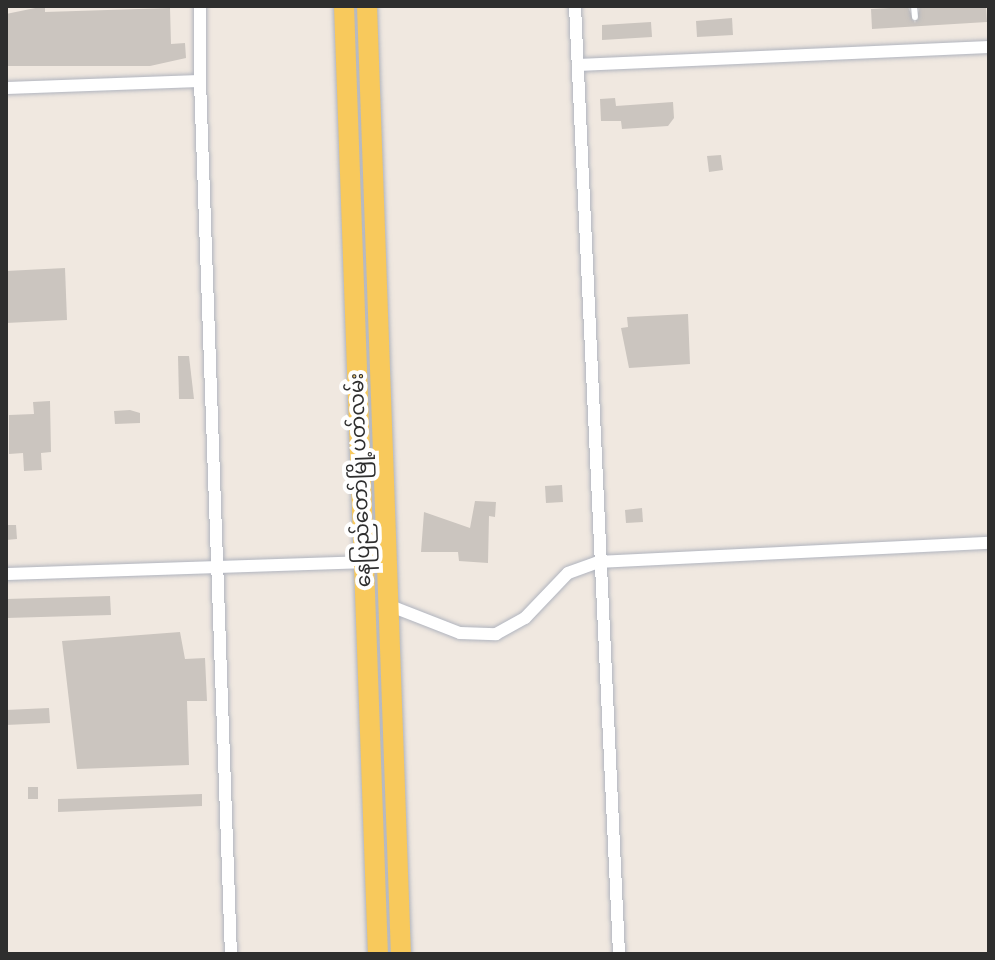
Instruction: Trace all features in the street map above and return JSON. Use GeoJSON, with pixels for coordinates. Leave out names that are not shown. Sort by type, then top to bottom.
{"type":"FeatureCollection","features":[{"type":"Feature","properties":{"kind":"main road","name":"နေပြည်တော်မြို့ပတ်လမ်း"},"geometry":{"type":"LineString","coordinates":[[344,6],[378,954]]}},
{"type":"Feature","properties":{"kind":"main road","name":"နေပြည်တော်မြို့ပတ်လမ်း"},"geometry":{"type":"LineString","coordinates":[[367,6],[401,954]]}},
{"type":"Feature","properties":{"kind":"street"},"geometry":{"type":"LineString","coordinates":[[200,6],[200,81],[231,954]]}},
{"type":"Feature","properties":{"kind":"street"},"geometry":{"type":"LineString","coordinates":[[575,6],[598,562],[619,954]]}},
{"type":"Feature","properties":{"kind":"street"},"geometry":{"type":"LineString","coordinates":[[578,65],[989,47]]}},
{"type":"Feature","properties":{"kind":"street"},"geometry":{"type":"LineString","coordinates":[[6,88],[200,81]]}},
{"type":"Feature","properties":{"kind":"street"},"geometry":{"type":"LineString","coordinates":[[388,605],[460,633],[496,634],[525,618],[568,573],[598,562],[989,543]]}},
{"type":"Feature","properties":{"kind":"street"},"geometry":{"type":"LineString","coordinates":[[6,574],[385,562]]}},
{"type":"Feature","properties":{"kind":"lane"},"geometry":{"type":"LineString","coordinates":[[914,6],[915,17]]}},
{"type":"Feature","properties":{"kind":"building"},"geometry":{"type":"Polygon","coordinates":[[[45,6],[45,12],[170,8],[171,44],[185,43],[186,58],[150,66],[6,66],[6,14],[45,6]]]}},
{"type":"Feature","properties":{"kind":"building"},"geometry":{"type":"Polygon","coordinates":[[[986,6],[987,22],[872,29],[871,9],[908,7],[915,23],[920,7],[986,6]]]}},
{"type":"Feature","properties":{"kind":"building"},"geometry":{"type":"Polygon","coordinates":[[[732,18],[733,35],[697,37],[696,21],[732,18]]]}},
{"type":"Feature","properties":{"kind":"building"},"geometry":{"type":"Polygon","coordinates":[[[651,22],[652,37],[602,40],[602,25],[651,22]]]}},
{"type":"Feature","properties":{"kind":"building"},"geometry":{"type":"Polygon","coordinates":[[[615,98],[616,106],[673,102],[674,118],[668,126],[622,129],[621,121],[601,121],[600,99],[615,98]]]}},
{"type":"Feature","properties":{"kind":"building"},"geometry":{"type":"Polygon","coordinates":[[[721,155],[723,170],[709,172],[707,156],[721,155]]]}},
{"type":"Feature","properties":{"kind":"building"},"geometry":{"type":"Polygon","coordinates":[[[65,268],[67,320],[6,323],[6,271],[65,268]]]}},
{"type":"Feature","properties":{"kind":"building"},"geometry":{"type":"Polygon","coordinates":[[[688,314],[690,364],[629,368],[621,328],[628,327],[627,317],[688,314]]]}},
{"type":"Feature","properties":{"kind":"building"},"geometry":{"type":"Polygon","coordinates":[[[178,356],[189,356],[194,399],[179,399],[178,356]]]}},
{"type":"Feature","properties":{"kind":"building"},"geometry":{"type":"Polygon","coordinates":[[[50,401],[51,452],[41,453],[42,470],[24,471],[23,453],[9,454],[9,415],[34,414],[33,402],[50,401]]]}},
{"type":"Feature","properties":{"kind":"building"},"geometry":{"type":"Polygon","coordinates":[[[114,411],[140,413],[140,423],[115,424],[114,411]]]}},
{"type":"Feature","properties":{"kind":"building"},"geometry":{"type":"Polygon","coordinates":[[[562,485],[563,502],[546,503],[545,486],[562,485]]]}},
{"type":"Feature","properties":{"kind":"building"},"geometry":{"type":"Polygon","coordinates":[[[475,501],[496,502],[495,517],[489,516],[488,563],[459,561],[458,552],[421,552],[424,512],[470,528],[475,501]]]}},
{"type":"Feature","properties":{"kind":"building"},"geometry":{"type":"Polygon","coordinates":[[[642,508],[643,522],[626,523],[625,510],[642,508]]]}},
{"type":"Feature","properties":{"kind":"building"},"geometry":{"type":"Polygon","coordinates":[[[6,525],[16,525],[17,539],[6,540],[6,525]]]}},
{"type":"Feature","properties":{"kind":"building"},"geometry":{"type":"Polygon","coordinates":[[[110,596],[111,615],[6,618],[6,599],[110,596]]]}},
{"type":"Feature","properties":{"kind":"building"},"geometry":{"type":"Polygon","coordinates":[[[180,632],[185,659],[205,658],[207,701],[187,701],[189,765],[77,769],[62,641],[180,632]]]}},
{"type":"Feature","properties":{"kind":"building"},"geometry":{"type":"Polygon","coordinates":[[[49,708],[50,723],[6,725],[6,710],[49,708]]]}},
{"type":"Feature","properties":{"kind":"building"},"geometry":{"type":"Polygon","coordinates":[[[28,787],[38,787],[38,799],[28,799],[28,787]]]}},
{"type":"Feature","properties":{"kind":"building"},"geometry":{"type":"Polygon","coordinates":[[[202,794],[202,806],[58,812],[58,799],[202,794]]]}}]}
